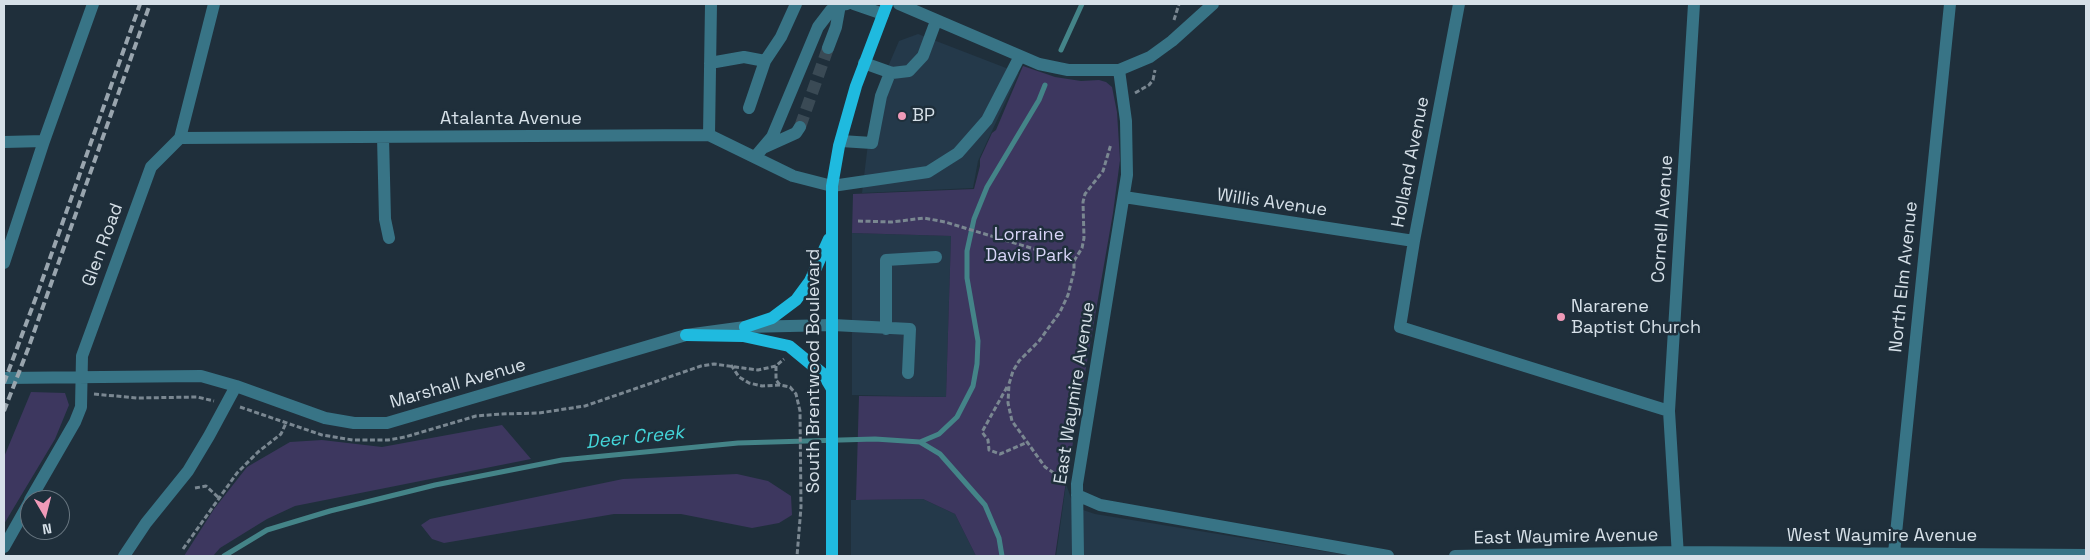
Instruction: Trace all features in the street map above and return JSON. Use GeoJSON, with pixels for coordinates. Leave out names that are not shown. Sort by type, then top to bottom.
{"type":"FeatureCollection","features":[{"type":"Feature","properties":{"kind":"main road","name":"South Brentwood Boulevard"},"geometry":{"type":"LineString","coordinates":[[832,556],[833,326],[830,235],[832,186],[841,141],[856,86],[885,9]]}},
{"type":"Feature","properties":{"kind":"main road"},"geometry":{"type":"LineString","coordinates":[[745,327],[772,318],[796,300],[810,281],[830,235]]}},
{"type":"Feature","properties":{"kind":"main road"},"geometry":{"type":"LineString","coordinates":[[686,335],[743,336],[789,346],[823,374],[832,389]]}},
{"type":"Feature","properties":{"kind":"street"},"geometry":{"type":"LineString","coordinates":[[4,263],[44,141],[93,4]]}},
{"type":"Feature","properties":{"kind":"street"},"geometry":{"type":"LineString","coordinates":[[180,138],[214,4]]}},
{"type":"Feature","properties":{"kind":"street"},"geometry":{"type":"LineString","coordinates":[[709,135],[711,4]]}},
{"type":"Feature","properties":{"kind":"street"},"geometry":{"type":"LineString","coordinates":[[749,108],[765,61],[780,37],[796,4]]}},
{"type":"Feature","properties":{"kind":"street"},"geometry":{"type":"LineString","coordinates":[[828,48],[844,4]]}},
{"type":"Feature","properties":{"kind":"street"},"geometry":{"type":"LineString","coordinates":[[755,157],[772,137],[818,27],[831,10],[844,4]]}},
{"type":"Feature","properties":{"kind":"street"},"geometry":{"type":"LineString","coordinates":[[854,4],[885,9]]}},
{"type":"Feature","properties":{"kind":"street"},"geometry":{"type":"LineString","coordinates":[[899,4],[1039,64],[1068,70],[1119,70],[1150,57],[1184,31],[1213,4]]}},
{"type":"Feature","properties":{"kind":"street","name":"Holland Avenue"},"geometry":{"type":"LineString","coordinates":[[1459,4],[1414,241],[1400,327],[1669,411]]}},
{"type":"Feature","properties":{"kind":"street","name":"Cornell Avenue"},"geometry":{"type":"LineString","coordinates":[[1678,554],[1669,411],[1694,4]]}},
{"type":"Feature","properties":{"kind":"street","name":"North Elm Avenue"},"geometry":{"type":"LineString","coordinates":[[1894,554],[1950,4]]}},
{"type":"Feature","properties":{"kind":"street"},"geometry":{"type":"LineString","coordinates":[[864,63],[890,73],[909,71],[923,56],[936,21]]}},
{"type":"Feature","properties":{"kind":"street"},"geometry":{"type":"LineString","coordinates":[[832,186],[928,172],[958,154],[987,120],[1020,56]]}},
{"type":"Feature","properties":{"kind":"street"},"geometry":{"type":"LineString","coordinates":[[710,62],[744,57],[765,61]]}},
{"type":"Feature","properties":{"kind":"street","name":"East Waymire Avenue"},"geometry":{"type":"LineString","coordinates":[[1119,70],[1128,148],[1124,198],[1077,490],[1100,505],[1356,553],[1388,556]]}},
{"type":"Feature","properties":{"kind":"street"},"geometry":{"type":"LineString","coordinates":[[841,141],[872,143],[881,96],[890,73]]}},
{"type":"Feature","properties":{"kind":"street"},"geometry":{"type":"LineString","coordinates":[[765,147],[796,133],[800,127]]}},
{"type":"Feature","properties":{"kind":"street","name":"Atalanta Avenue"},"geometry":{"type":"LineString","coordinates":[[180,138],[709,135],[792,176],[832,186]]}},
{"type":"Feature","properties":{"kind":"street"},"geometry":{"type":"LineString","coordinates":[[383,137],[386,219],[389,238]]}},
{"type":"Feature","properties":{"kind":"street","name":"Glen Road"},"geometry":{"type":"LineString","coordinates":[[36,490],[75,422],[81,408],[82,392],[80,377],[82,356],[151,167],[180,138]]}},
{"type":"Feature","properties":{"kind":"street"},"geometry":{"type":"LineString","coordinates":[[4,142],[44,141]]}},
{"type":"Feature","properties":{"kind":"street","name":"Willis Avenue"},"geometry":{"type":"LineString","coordinates":[[1124,198],[1414,241]]}},
{"type":"Feature","properties":{"kind":"street"},"geometry":{"type":"LineString","coordinates":[[886,328],[886,260],[936,257]]}},
{"type":"Feature","properties":{"kind":"street","name":"Marshall Avenue"},"geometry":{"type":"LineString","coordinates":[[4,378],[201,376],[236,386],[325,418],[354,423],[387,423],[686,335],[745,327],[833,326],[910,329],[908,373]]}},
{"type":"Feature","properties":{"kind":"street"},"geometry":{"type":"LineString","coordinates":[[124,556],[146,523],[188,472],[210,436],[236,386]]}},
{"type":"Feature","properties":{"kind":"street"},"geometry":{"type":"LineString","coordinates":[[1077,490],[1078,556]]}},
{"type":"Feature","properties":{"kind":"street","name":"Glen Road"},"geometry":{"type":"LineString","coordinates":[[4,547],[20,518]]}},
{"type":"Feature","properties":{"kind":"street","name":"East Waymire Avenue"},"geometry":{"type":"LineString","coordinates":[[1455,556],[1678,554]]}},
{"type":"Feature","properties":{"kind":"street","name":"West Waymire Avenue"},"geometry":{"type":"LineString","coordinates":[[1678,554],[2086,554]]}},
{"type":"Feature","properties":{"kind":"path"},"geometry":{"type":"LineString","coordinates":[[1172,22],[1180,4]]}},
{"type":"Feature","properties":{"kind":"path"},"geometry":{"type":"LineString","coordinates":[[1135,93],[1149,85],[1155,73],[1155,67]]}},
{"type":"Feature","properties":{"kind":"path"},"geometry":{"type":"LineString","coordinates":[[1028,442],[1000,454],[989,450],[988,440],[982,432],[1009,384],[1019,361],[1039,341],[1060,312],[1068,295],[1074,270],[1074,261],[1082,248],[1084,238],[1083,202],[1085,194],[1103,171],[1110,152],[1112,139]]}},
{"type":"Feature","properties":{"kind":"path"},"geometry":{"type":"LineString","coordinates":[[858,221],[892,222],[924,218],[945,222],[1074,261]]}},
{"type":"Feature","properties":{"kind":"path"},"geometry":{"type":"LineString","coordinates":[[255,412],[335,438],[388,440],[405,437],[476,416],[538,414],[585,406],[606,401],[701,366],[714,364],[731,365],[758,370],[776,366],[786,357]]}},
{"type":"Feature","properties":{"kind":"path"},"geometry":{"type":"LineString","coordinates":[[731,365],[739,376],[749,383],[762,386],[780,385],[790,387],[796,394],[800,411],[800,507],[797,556]]}},
{"type":"Feature","properties":{"kind":"path"},"geometry":{"type":"LineString","coordinates":[[776,366],[776,380],[780,385]]}},
{"type":"Feature","properties":{"kind":"path"},"geometry":{"type":"LineString","coordinates":[[1009,384],[1008,403],[1012,421],[1045,467],[1077,490]]}},
{"type":"Feature","properties":{"kind":"path"},"geometry":{"type":"LineString","coordinates":[[118,397],[197,397]]}},
{"type":"Feature","properties":{"kind":"path"},"geometry":{"type":"LineString","coordinates":[[183,549],[237,473],[258,452],[281,434],[286,423]]}},
{"type":"Feature","properties":{"kind":"path"},"geometry":{"type":"LineString","coordinates":[[195,488],[206,486],[219,498]]}},
{"type":"Feature","properties":{"kind":"shaded area"},"geometry":{"type":"Polygon","coordinates":[[[918,34],[1019,73],[978,161],[973,188],[862,193],[870,127],[884,76],[899,41],[918,34]]]}},
{"type":"Feature","properties":{"kind":"shaded area"},"geometry":{"type":"Polygon","coordinates":[[[852,233],[951,236],[946,397],[852,395],[852,233]]]}},
{"type":"Feature","properties":{"kind":"shaded area"},"geometry":{"type":"Polygon","coordinates":[[[1066,484],[1071,498],[1083,510],[1095,514],[1353,556],[1056,556],[1066,484]]]}},
{"type":"Feature","properties":{"kind":"shaded area"},"geometry":{"type":"Polygon","coordinates":[[[923,499],[955,514],[976,556],[851,556],[851,500],[923,499]]]}},
{"type":"Feature","properties":{"kind":"green space","name":"Lorraine Davis Park"},"geometry":{"type":"Polygon","coordinates":[[[1023,66],[1055,77],[1081,81],[1099,80],[1106,82],[1112,87],[1117,112],[1120,160],[1113,213],[1055,556],[976,556],[955,514],[923,499],[856,500],[859,396],[946,397],[951,236],[852,233],[853,194],[974,189],[980,159],[992,133],[996,130],[1023,66]]]}},
{"type":"Feature","properties":{"kind":"green space"},"geometry":{"type":"Polygon","coordinates":[[[31,392],[65,393],[69,405],[55,439],[24,490],[20,490],[20,497],[4,524],[4,457],[31,392]]]}},
{"type":"Feature","properties":{"kind":"green space"},"geometry":{"type":"Polygon","coordinates":[[[502,425],[531,459],[295,506],[267,519],[220,548],[213,556],[184,556],[214,509],[247,467],[290,442],[322,440],[382,447],[502,425]]]}},
{"type":"Feature","properties":{"kind":"green space"},"geometry":{"type":"Polygon","coordinates":[[[737,474],[768,481],[791,496],[792,515],[779,523],[752,528],[681,514],[614,514],[444,543],[432,539],[421,525],[430,519],[623,479],[737,474]]]}},
{"type":"Feature","properties":{"kind":"waterway"},"geometry":{"type":"LineString","coordinates":[[1061,50],[1082,4]]}},
{"type":"Feature","properties":{"kind":"waterway"},"geometry":{"type":"LineString","coordinates":[[920,442],[939,434],[957,417],[973,386],[977,364],[978,341],[967,278],[967,251],[974,219],[987,187],[1039,100],[1045,85]]}},
{"type":"Feature","properties":{"kind":"waterway","name":"Deer Creek"},"geometry":{"type":"LineString","coordinates":[[224,556],[267,530],[330,511],[435,485],[562,460],[738,443],[875,439],[920,442],[940,454],[985,505],[999,538],[1002,556]]}},
{"type":"Feature","properties":{"kind":"tunnel"},"geometry":{"type":"LineString","coordinates":[[800,127],[828,48]]}},
{"type":"Feature","properties":{"kind":"railway"},"geometry":{"type":"LineString","coordinates":[[4,383],[140,4]]}},
{"type":"Feature","properties":{"kind":"railway"},"geometry":{"type":"LineString","coordinates":[[4,411],[28,349],[150,4]]}},
{"type":"Feature","properties":{"kind":"place","name":"BP"},"geometry":{"type":"Point","coordinates":[902,116]}},
{"type":"Feature","properties":{"kind":"place","name":"Nararene Baptist Church"},"geometry":{"type":"Point","coordinates":[1561,317]}}]}
